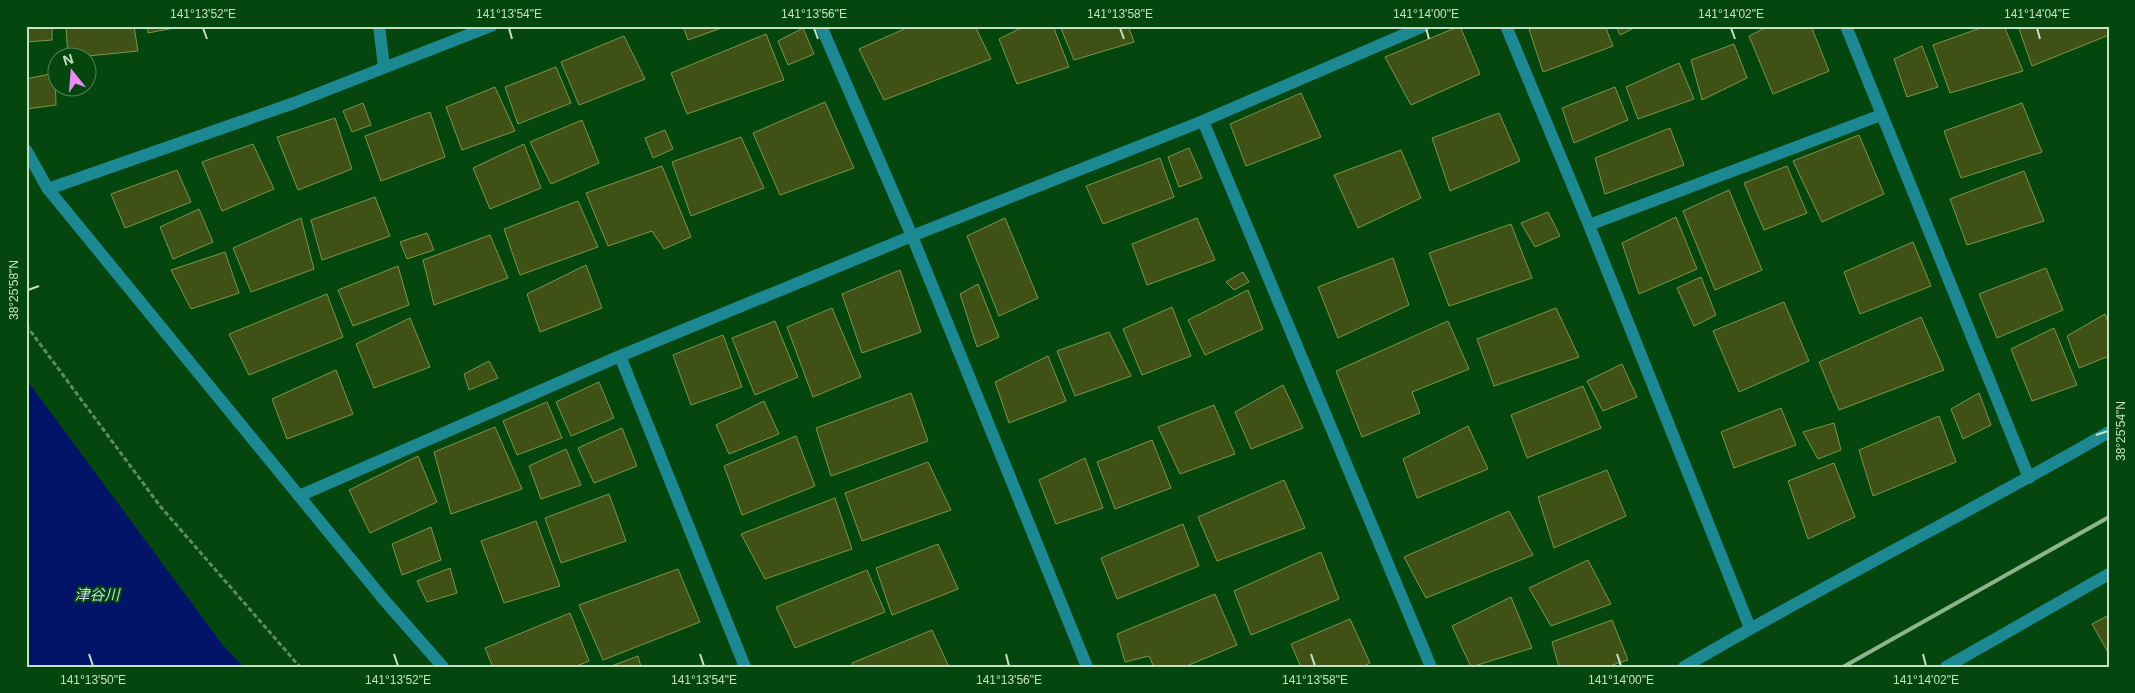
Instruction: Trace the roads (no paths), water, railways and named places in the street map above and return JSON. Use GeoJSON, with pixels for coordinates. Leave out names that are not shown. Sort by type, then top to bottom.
{"type":"FeatureCollection","features":[{"type":"Feature","properties":{"kind":"street"},"geometry":{"type":"LineString","coordinates":[[379,26],[384,67]]}},
{"type":"Feature","properties":{"kind":"street"},"geometry":{"type":"LineString","coordinates":[[48,189],[294,103],[491,26]]}},
{"type":"Feature","properties":{"kind":"street"},"geometry":{"type":"LineString","coordinates":[[821,26],[912,236],[1087,667]]}},
{"type":"Feature","properties":{"kind":"street"},"geometry":{"type":"LineString","coordinates":[[299,496],[620,356],[912,236],[1202,121],[1424,26]]}},
{"type":"Feature","properties":{"kind":"street"},"geometry":{"type":"LineString","coordinates":[[1506,26],[1589,225],[1750,628]]}},
{"type":"Feature","properties":{"kind":"street"},"geometry":{"type":"LineString","coordinates":[[1846,26],[2029,478]]}},
{"type":"Feature","properties":{"kind":"street"},"geometry":{"type":"LineString","coordinates":[[1589,225],[1881,115]]}},
{"type":"Feature","properties":{"kind":"street"},"geometry":{"type":"LineString","coordinates":[[1202,121],[1431,667]]}},
{"type":"Feature","properties":{"kind":"street"},"geometry":{"type":"LineString","coordinates":[[26,150],[48,189],[299,496],[443,667]]}},
{"type":"Feature","properties":{"kind":"street"},"geometry":{"type":"LineString","coordinates":[[620,356],[745,667]]}},
{"type":"Feature","properties":{"kind":"street"},"geometry":{"type":"LineString","coordinates":[[1684,667],[1750,628],[2029,478],[2109,432]]}},
{"type":"Feature","properties":{"kind":"street"},"geometry":{"type":"LineString","coordinates":[[1946,667],[2109,574]]}},
{"type":"Feature","properties":{"kind":"water","name":"津谷川"},"geometry":{"type":"Polygon","coordinates":[[[26,379],[222,644],[244,667],[26,667],[26,379]]]}},
{"type":"Feature","properties":{"kind":"railway"},"geometry":{"type":"LineString","coordinates":[[1843,667],[2109,517]]}}]}
